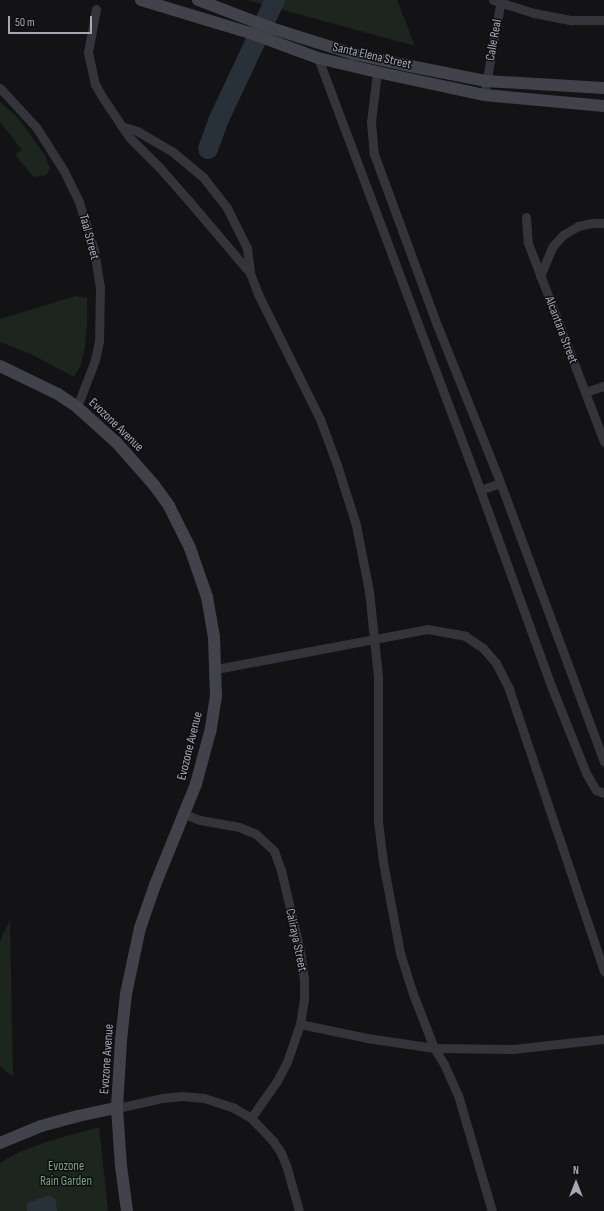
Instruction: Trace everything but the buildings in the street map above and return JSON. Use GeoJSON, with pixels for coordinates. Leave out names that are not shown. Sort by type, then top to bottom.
{"type":"FeatureCollection","features":[{"type":"Feature","properties":{"kind":"street","name":"Santa Elena Street"},"geometry":{"type":"LineString","coordinates":[[141,0],[253,28],[272,28],[354,54],[486,81],[604,88]]}},
{"type":"Feature","properties":{"kind":"street","name":"Santa Elena Street"},"geometry":{"type":"LineString","coordinates":[[198,0],[221,7],[253,28],[267,40],[318,58],[484,96],[604,106]]}},
{"type":"Feature","properties":{"kind":"street"},"geometry":{"type":"LineString","coordinates":[[498,1],[534,13],[571,20],[604,20]]}},
{"type":"Feature","properties":{"kind":"street","name":"Calle Real"},"geometry":{"type":"LineString","coordinates":[[484,96],[498,1]]}},
{"type":"Feature","properties":{"kind":"street"},"geometry":{"type":"LineString","coordinates":[[96,9],[88,52],[95,84],[129,137],[184,195],[250,273]]}},
{"type":"Feature","properties":{"kind":"street"},"geometry":{"type":"LineString","coordinates":[[267,40],[272,28]]}},
{"type":"Feature","properties":{"kind":"street"},"geometry":{"type":"LineString","coordinates":[[318,58],[480,490],[552,688],[586,773],[596,790],[604,793]]}},
{"type":"Feature","properties":{"kind":"street"},"geometry":{"type":"LineString","coordinates":[[377,72],[371,122],[374,154],[437,324],[500,483],[604,762]]}},
{"type":"Feature","properties":{"kind":"street","name":"Taal Street"},"geometry":{"type":"LineString","coordinates":[[0,88],[36,127],[64,171],[79,202],[94,250],[100,286],[99,341],[96,360],[77,407]]}},
{"type":"Feature","properties":{"kind":"street"},"geometry":{"type":"LineString","coordinates":[[121,126],[137,131],[173,152],[203,176],[227,208],[247,248],[250,273],[268,316],[320,419],[337,465],[356,525],[363,556],[374,639],[378,678],[378,821],[382,862],[400,953],[413,994],[434,1048],[444,1064],[458,1095],[492,1211]]}},
{"type":"Feature","properties":{"kind":"street","name":"Alcantara Street"},"geometry":{"type":"LineString","coordinates":[[526,217],[528,243],[604,442]]}},
{"type":"Feature","properties":{"kind":"street"},"geometry":{"type":"LineString","coordinates":[[540,276],[553,246],[563,235],[578,226],[592,223],[604,223]]}},
{"type":"Feature","properties":{"kind":"street","name":"Evozone Avenue"},"geometry":{"type":"LineString","coordinates":[[0,366],[58,394],[77,407],[131,458],[154,485],[169,506],[190,548],[207,597],[214,637],[216,696],[210,732],[196,784],[155,884],[140,928],[126,994],[121,1040],[118,1108],[121,1166],[127,1211]]}},
{"type":"Feature","properties":{"kind":"street"},"geometry":{"type":"LineString","coordinates":[[585,392],[604,386]]}},
{"type":"Feature","properties":{"kind":"street"},"geometry":{"type":"LineString","coordinates":[[480,490],[500,483]]}},
{"type":"Feature","properties":{"kind":"street"},"geometry":{"type":"LineString","coordinates":[[216,669],[427,629],[465,636],[483,648],[496,663],[509,689],[604,971]]}},
{"type":"Feature","properties":{"kind":"street","name":"Caliraya Street"},"geometry":{"type":"LineString","coordinates":[[184,814],[200,820],[239,827],[256,834],[274,851],[281,870],[300,951],[304,978],[304,999],[300,1024],[287,1062],[277,1081],[252,1118]]}},
{"type":"Feature","properties":{"kind":"street"},"geometry":{"type":"LineString","coordinates":[[300,1024],[366,1038],[434,1048],[513,1049],[604,1039]]}},
{"type":"Feature","properties":{"kind":"street"},"geometry":{"type":"LineString","coordinates":[[0,1143],[41,1126],[78,1116],[162,1098],[192,1096],[218,1102],[234,1108],[252,1118],[281,1153],[287,1168],[299,1211]]}},
{"type":"Feature","properties":{"kind":"green space"},"geometry":{"type":"Polygon","coordinates":[[[247,0],[397,0],[415,46],[247,0]]]}},
{"type":"Feature","properties":{"kind":"green space"},"geometry":{"type":"Polygon","coordinates":[[[0,102],[18,118],[45,155],[50,169],[46,175],[34,177],[15,155],[22,150],[0,122],[0,102]]]}},
{"type":"Feature","properties":{"kind":"green space"},"geometry":{"type":"Polygon","coordinates":[[[76,296],[87,298],[87,326],[85,347],[81,364],[74,377],[31,354],[0,342],[0,319],[76,296]]]}},
{"type":"Feature","properties":{"kind":"green space"},"geometry":{"type":"Polygon","coordinates":[[[10,920],[13,1077],[0,1066],[0,941],[10,920]]]}},
{"type":"Feature","properties":{"kind":"green space","name":"Evozone Rain Garden"},"geometry":{"type":"Polygon","coordinates":[[[99,1127],[108,1211],[0,1211],[0,1163],[17,1153],[46,1142],[99,1127]]]}},
{"type":"Feature","properties":{"kind":"shaded area"},"geometry":{"type":"Polygon","coordinates":[[[50,1195],[56,1200],[57,1211],[27,1211],[27,1203],[50,1195]]]}},
{"type":"Feature","properties":{"kind":"waterway"},"geometry":{"type":"LineString","coordinates":[[208,149],[218,121],[275,0]]}}]}
